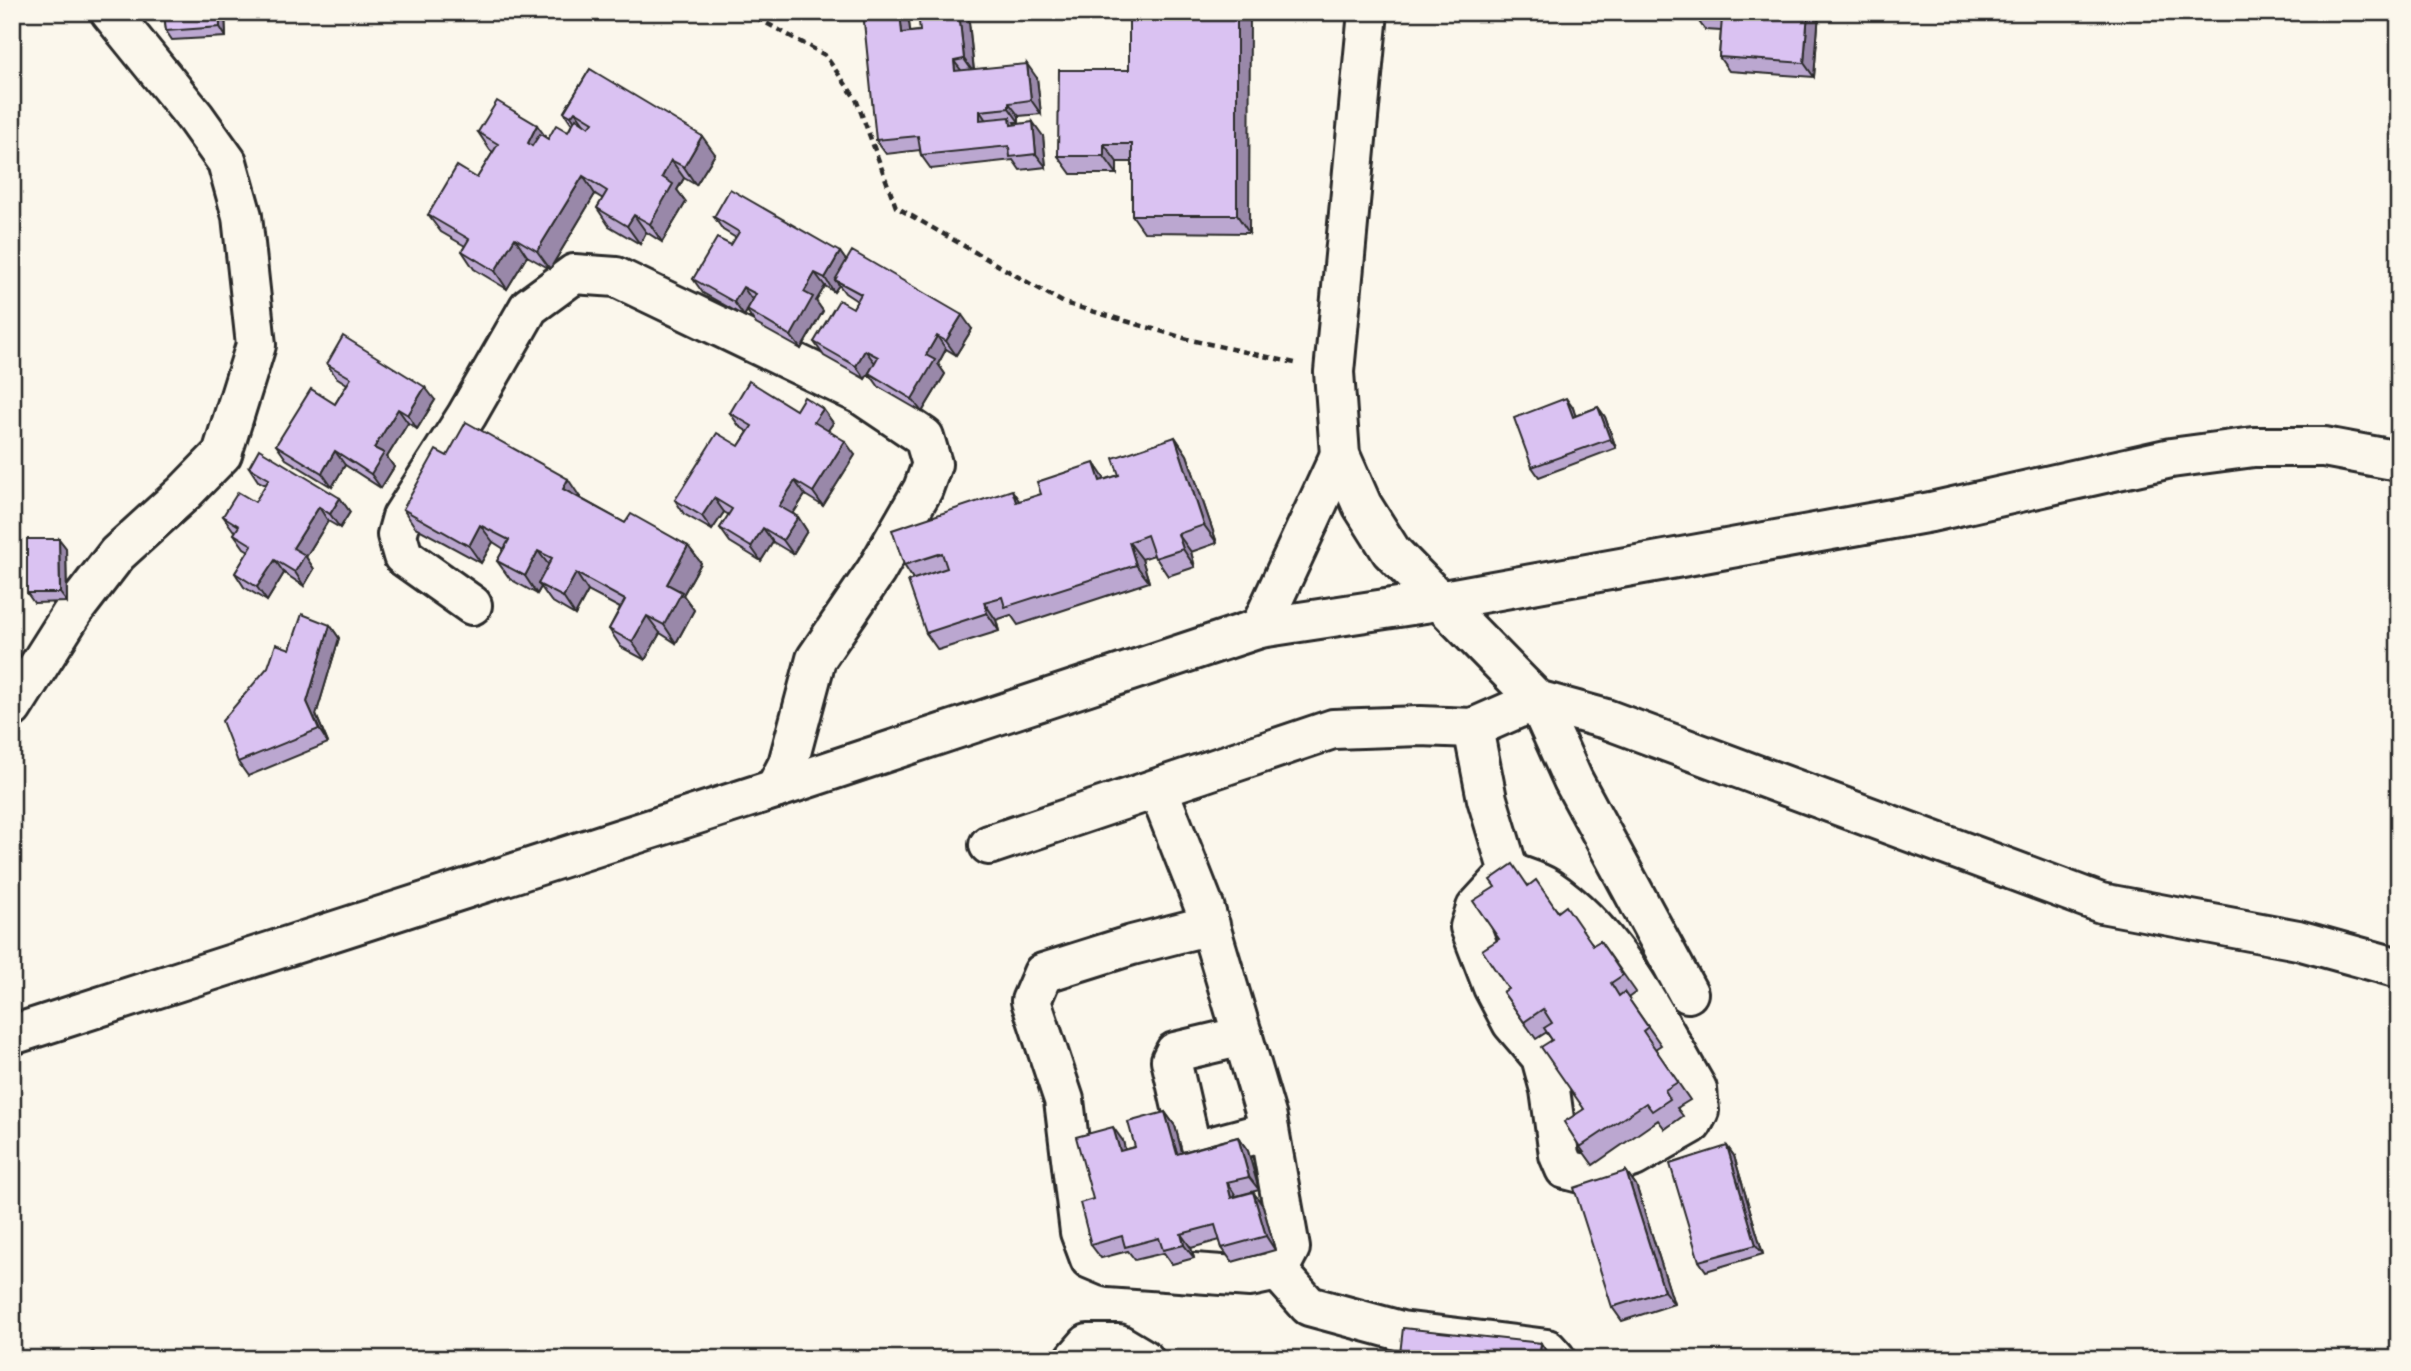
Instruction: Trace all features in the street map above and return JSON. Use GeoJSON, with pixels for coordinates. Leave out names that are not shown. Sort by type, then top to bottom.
{"type":"FeatureCollection","features":[{"type":"Feature","properties":{"kind":"street"},"geometry":{"type":"LineString","coordinates":[[12,708],[74,610],[117,554],[222,454],[256,345],[242,216],[227,162],[195,117],[110,12]]}},
{"type":"Feature","properties":{"kind":"street"},"geometry":{"type":"LineString","coordinates":[[1368,12],[1334,372],[1340,455],[1362,505],[1391,551],[1537,699],[1573,780],[1688,993]]}},
{"type":"Feature","properties":{"kind":"street"},"geometry":{"type":"LineString","coordinates":[[472,605],[403,556],[397,535],[402,517],[467,415],[529,307],[574,274],[616,277],[860,394],[924,437],[932,464],[923,489],[876,571],[816,659],[788,764],[775,789]]}},
{"type":"Feature","properties":{"kind":"street"},"geometry":{"type":"LineString","coordinates":[[12,1035],[775,789],[1260,628],[1438,601],[1931,512],[2171,458],[2254,447],[2324,447],[2399,461]]}},
{"type":"Feature","properties":{"kind":"street"},"geometry":{"type":"LineString","coordinates":[[1260,628],[1340,455]]}},
{"type":"Feature","properties":{"kind":"street"},"geometry":{"type":"LineString","coordinates":[[989,845],[1333,729],[1420,726],[1474,728],[1537,699],[1606,719],[2101,903],[2298,940],[2399,968]]}},
{"type":"Feature","properties":{"kind":"street"},"geometry":{"type":"LineString","coordinates":[[1474,728],[1487,799],[1508,872]]}},
{"type":"Feature","properties":{"kind":"street"},"geometry":{"type":"LineString","coordinates":[[1158,789],[1210,925],[1269,1131],[1290,1248],[1278,1271]]}},
{"type":"Feature","properties":{"kind":"street"},"geometry":{"type":"LineString","coordinates":[[1508,872],[1546,887],[1588,919],[1619,957],[1697,1089],[1699,1111],[1692,1124],[1634,1157],[1584,1174],[1565,1169],[1559,1155],[1550,1090],[1541,1057],[1512,1023],[1493,987],[1470,928],[1476,908],[1508,872]]}},
{"type":"Feature","properties":{"kind":"street"},"geometry":{"type":"LineString","coordinates":[[1210,925],[1132,945],[1043,973],[1031,1001],[1064,1100],[1080,1232],[1090,1259],[1109,1267],[1250,1277],[1278,1271]]}},
{"type":"Feature","properties":{"kind":"street"},"geometry":{"type":"LineString","coordinates":[[1243,1036],[1175,1052],[1171,1060],[1190,1143],[1198,1150],[1269,1131]]}},
{"type":"Feature","properties":{"kind":"street"},"geometry":{"type":"LineString","coordinates":[[1278,1271],[1309,1306],[1399,1345],[1547,1349],[1556,1359]]}},
{"type":"Feature","properties":{"kind":"street"},"geometry":{"type":"LineString","coordinates":[[1076,1359],[1088,1344],[1119,1344],[1144,1359]]}},
{"type":"Feature","properties":{"kind":"path"},"geometry":{"type":"LineString","coordinates":[[746,12],[825,55],[856,99],[896,207],[1064,303],[1191,340],[1334,372]]}},
{"type":"Feature","properties":{"kind":"building"},"geometry":{"type":"Polygon","coordinates":[[[164,12],[219,12],[220,27],[166,31],[164,12]]]}},
{"type":"Feature","properties":{"kind":"building"},"geometry":{"type":"Polygon","coordinates":[[[863,12],[900,12],[902,33],[920,31],[918,12],[959,12],[964,59],[954,61],[955,71],[1027,64],[1031,100],[1009,103],[1009,108],[980,111],[980,120],[1010,117],[1011,125],[1033,122],[1036,154],[1010,157],[1009,146],[921,155],[918,136],[876,140],[863,12]]]}},
{"type":"Feature","properties":{"kind":"building"},"geometry":{"type":"Polygon","coordinates":[[[1129,12],[1237,12],[1237,215],[1132,215],[1132,144],[1104,144],[1104,156],[1058,156],[1059,70],[1129,70],[1129,12]]]}},
{"type":"Feature","properties":{"kind":"building"},"geometry":{"type":"Polygon","coordinates":[[[1696,12],[1808,12],[1804,63],[1719,57],[1722,18],[1695,16],[1696,12]]]}},
{"type":"Feature","properties":{"kind":"building"},"geometry":{"type":"Polygon","coordinates":[[[590,69],[702,136],[684,167],[671,160],[662,177],[673,184],[650,224],[634,215],[627,226],[597,208],[607,191],[583,176],[537,251],[515,238],[495,271],[462,251],[469,239],[428,215],[457,166],[477,178],[498,144],[478,132],[497,101],[537,125],[528,143],[532,146],[540,134],[548,139],[556,125],[568,132],[576,118],[589,127],[593,122],[575,111],[571,116],[564,112],[590,69]]]}},
{"type":"Feature","properties":{"kind":"building"},"geometry":{"type":"Polygon","coordinates":[[[730,189],[840,252],[825,278],[815,273],[804,292],[813,297],[791,336],[747,310],[756,294],[743,287],[734,302],[693,279],[717,238],[731,245],[739,232],[714,217],[730,189]]]}},
{"type":"Feature","properties":{"kind":"building"},"geometry":{"type":"Polygon","coordinates":[[[852,251],[962,315],[946,341],[937,336],[926,355],[935,360],[912,399],[869,373],[878,357],[865,350],[856,366],[814,342],[839,300],[853,308],[861,294],[835,280],[852,251]]]}},
{"type":"Feature","properties":{"kind":"building"},"geometry":{"type":"Polygon","coordinates":[[[343,336],[425,387],[408,415],[398,409],[374,448],[384,453],[371,474],[335,451],[322,473],[276,445],[311,389],[335,404],[351,378],[327,364],[343,336]]]}},
{"type":"Feature","properties":{"kind":"building"},"geometry":{"type":"Polygon","coordinates":[[[749,381],[796,410],[804,397],[823,409],[814,422],[845,441],[813,492],[795,481],[779,506],[798,517],[783,540],[763,528],[751,547],[720,528],[732,509],[714,498],[702,516],[675,500],[717,433],[739,446],[752,426],[730,413],[749,381]]]}},
{"type":"Feature","properties":{"kind":"building"},"geometry":{"type":"Polygon","coordinates":[[[1566,398],[1573,417],[1598,407],[1610,439],[1532,467],[1514,418],[1566,398]]]}},
{"type":"Feature","properties":{"kind":"building"},"geometry":{"type":"Polygon","coordinates":[[[466,422],[568,479],[563,489],[625,523],[631,514],[688,546],[667,584],[682,592],[664,625],[647,616],[632,642],[609,629],[625,600],[576,573],[563,597],[538,584],[552,558],[538,551],[525,576],[497,561],[509,540],[480,525],[469,546],[403,509],[436,450],[447,456],[466,422]]]}},
{"type":"Feature","properties":{"kind":"building"},"geometry":{"type":"Polygon","coordinates":[[[1175,437],[1204,525],[1178,534],[1183,549],[1155,558],[1147,535],[1129,542],[1136,565],[1005,607],[1002,597],[984,602],[987,613],[926,633],[908,581],[947,568],[942,553],[904,565],[892,530],[1012,490],[1016,502],[1041,494],[1037,482],[1094,463],[1100,481],[1119,475],[1113,458],[1175,437]]]}},
{"type":"Feature","properties":{"kind":"building"},"geometry":{"type":"Polygon","coordinates":[[[259,449],[340,498],[330,514],[319,507],[293,548],[305,555],[295,572],[275,560],[257,587],[235,573],[252,545],[234,534],[239,526],[223,516],[238,492],[255,502],[269,479],[249,467],[259,449]]]}},
{"type":"Feature","properties":{"kind":"building"},"geometry":{"type":"Polygon","coordinates":[[[27,539],[59,539],[60,593],[27,593],[27,539]]]}},
{"type":"Feature","properties":{"kind":"building"},"geometry":{"type":"Polygon","coordinates":[[[302,614],[330,625],[307,702],[319,729],[238,762],[222,721],[268,667],[276,644],[290,649],[302,614]]]}},
{"type":"Feature","properties":{"kind":"building"},"geometry":{"type":"Polygon","coordinates":[[[1513,864],[1528,886],[1536,880],[1558,912],[1566,906],[1593,945],[1600,941],[1623,975],[1611,983],[1619,996],[1624,992],[1648,1027],[1643,1031],[1678,1082],[1665,1090],[1670,1099],[1652,1111],[1646,1103],[1580,1147],[1564,1122],[1584,1109],[1541,1047],[1552,1040],[1544,1028],[1552,1023],[1543,1009],[1524,1022],[1503,992],[1508,989],[1482,950],[1499,939],[1473,901],[1495,887],[1490,880],[1513,864]]]}},
{"type":"Feature","properties":{"kind":"building"},"geometry":{"type":"Polygon","coordinates":[[[1165,1112],[1177,1154],[1238,1137],[1249,1177],[1227,1182],[1231,1198],[1253,1192],[1266,1236],[1222,1248],[1215,1225],[1181,1234],[1184,1245],[1163,1250],[1159,1238],[1125,1247],[1122,1236],[1091,1245],[1080,1203],[1093,1199],[1076,1137],[1113,1127],[1120,1151],[1135,1147],[1128,1122],[1165,1112]]]}},
{"type":"Feature","properties":{"kind":"building"},"geometry":{"type":"Polygon","coordinates":[[[1727,1146],[1756,1245],[1699,1261],[1670,1164],[1727,1146]]]}},
{"type":"Feature","properties":{"kind":"building"},"geometry":{"type":"Polygon","coordinates":[[[1626,1171],[1664,1291],[1612,1307],[1574,1188],[1626,1171]]]}},
{"type":"Feature","properties":{"kind":"building"},"geometry":{"type":"Polygon","coordinates":[[[1403,1328],[1541,1343],[1539,1359],[1416,1359],[1417,1356],[1400,1354],[1403,1328]]]}},
{"type":"Feature","properties":{"kind":"building"},"geometry":{"type":"Polygon","coordinates":[[[93,1351],[99,1359],[83,1359],[93,1351]]]}}]}
